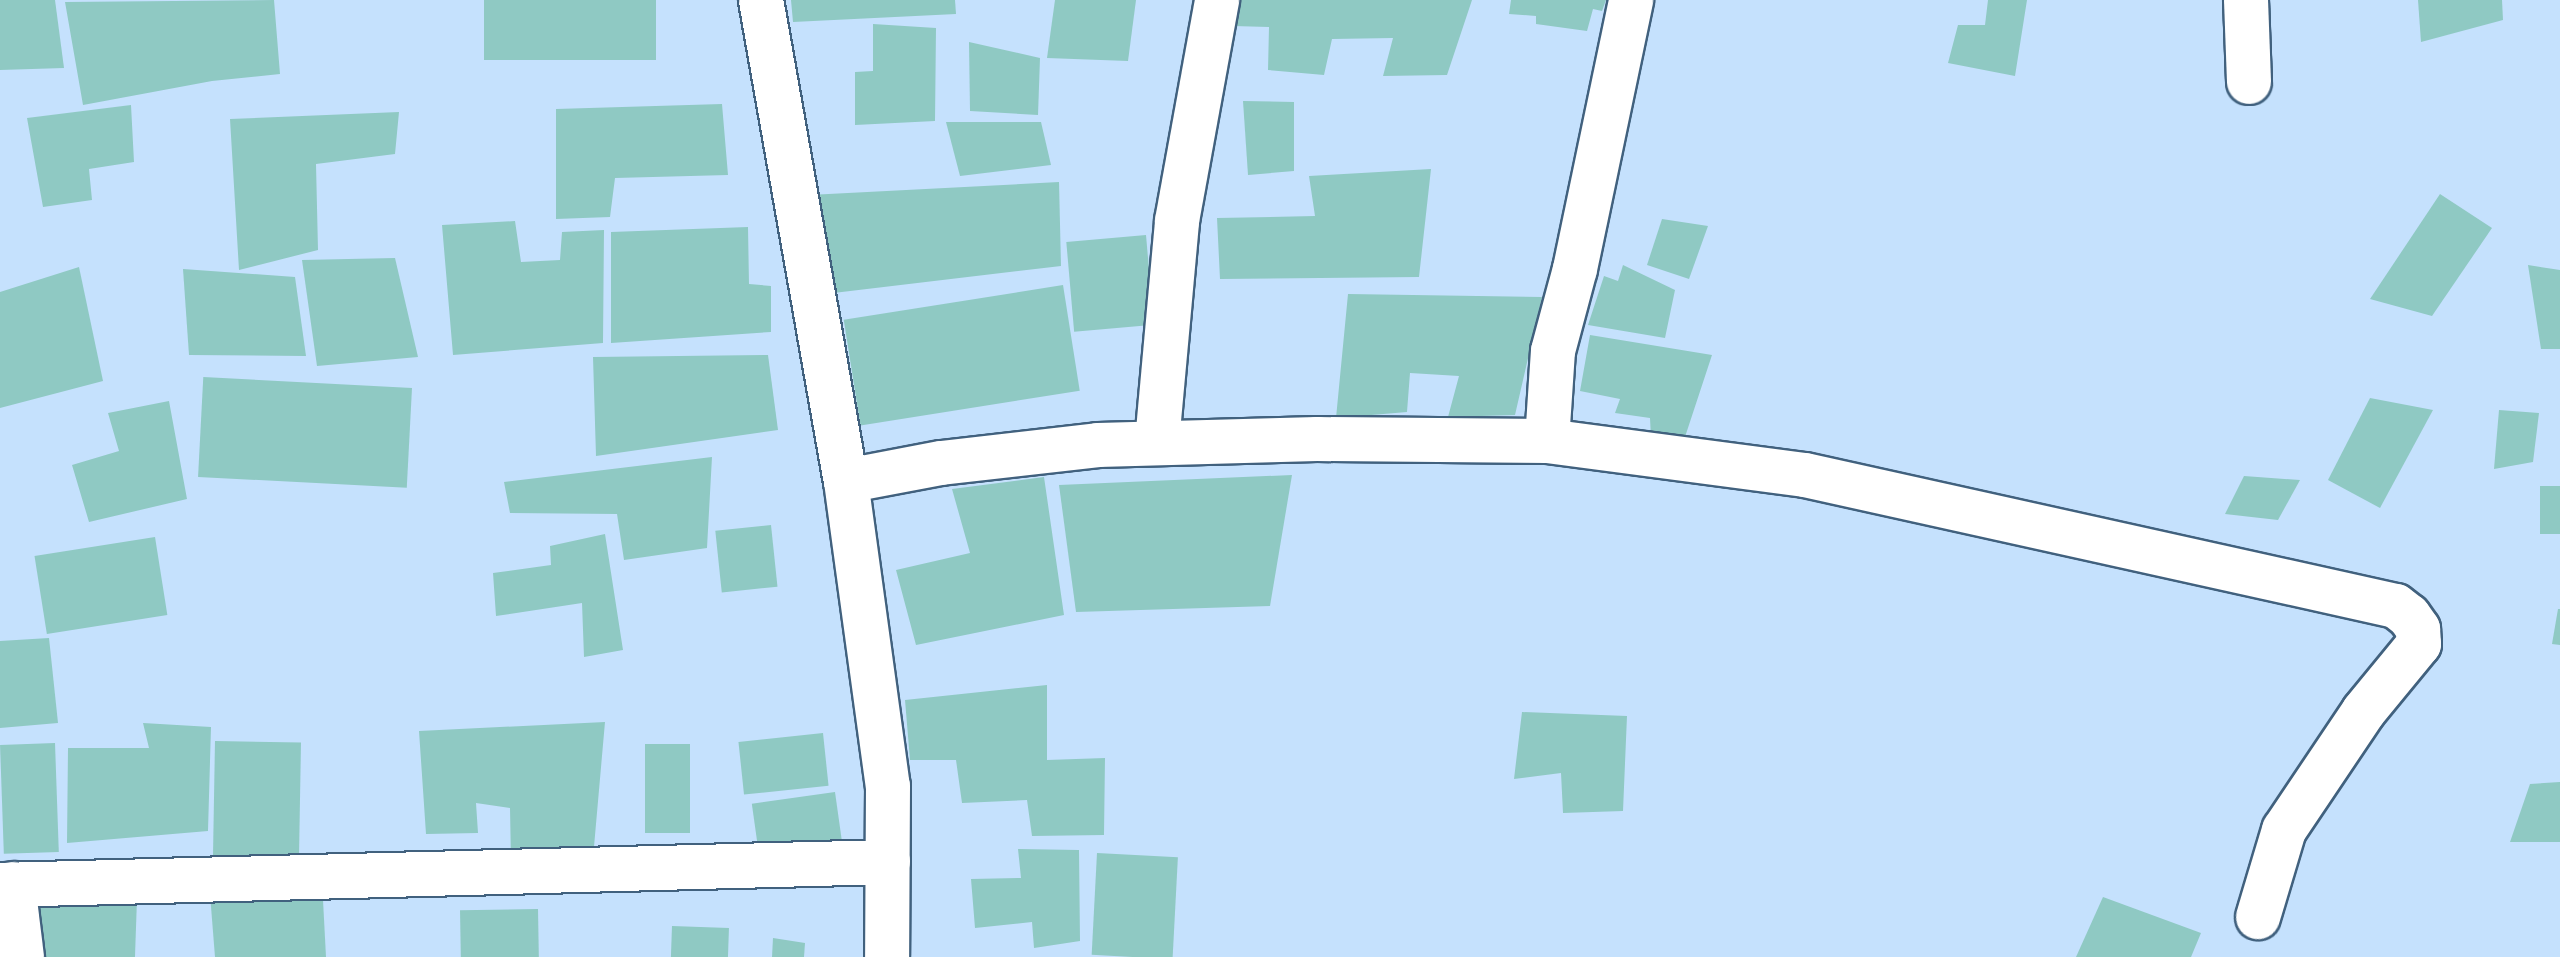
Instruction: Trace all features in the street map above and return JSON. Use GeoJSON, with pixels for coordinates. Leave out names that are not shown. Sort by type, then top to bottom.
{"type":"FeatureCollection","features":[{"type":"Feature","properties":{"kind":"street"},"geometry":{"type":"LineString","coordinates":[[761,0],[846,481],[888,786],[887,957]]}},
{"type":"Feature","properties":{"kind":"street"},"geometry":{"type":"LineString","coordinates":[[1157,442],[1177,221],[1217,0]]}},
{"type":"Feature","properties":{"kind":"street"},"geometry":{"type":"LineString","coordinates":[[1547,441],[1553,351],[1575,269],[1631,0]]}},
{"type":"Feature","properties":{"kind":"street"},"geometry":{"type":"LineString","coordinates":[[2246,0],[2249,82]]}},
{"type":"Feature","properties":{"kind":"street"},"geometry":{"type":"LineString","coordinates":[[846,481],[941,463],[1157,442],[1317,439],[1547,441],[1805,475],[2396,606],[2414,623],[2419,644],[2364,711],[2284,830],[2258,917]]}},
{"type":"Feature","properties":{"kind":"street"},"geometry":{"type":"LineString","coordinates":[[22,957],[6,885],[888,862]]}},
{"type":"Feature","properties":{"kind":"building"},"geometry":{"type":"Polygon","coordinates":[[[0,0],[55,0],[64,68],[0,70],[0,0]]]}},
{"type":"Feature","properties":{"kind":"building"},"geometry":{"type":"Polygon","coordinates":[[[274,0],[280,74],[212,81],[83,105],[65,2],[274,0]]]}},
{"type":"Feature","properties":{"kind":"building"},"geometry":{"type":"Polygon","coordinates":[[[484,0],[656,0],[656,60],[484,60],[484,0]]]}},
{"type":"Feature","properties":{"kind":"building"},"geometry":{"type":"Polygon","coordinates":[[[791,0],[955,0],[956,14],[793,22],[791,0]]]}},
{"type":"Feature","properties":{"kind":"building"},"geometry":{"type":"Polygon","coordinates":[[[1055,0],[1136,0],[1128,61],[1047,58],[1055,0]]]}},
{"type":"Feature","properties":{"kind":"building"},"geometry":{"type":"Polygon","coordinates":[[[1235,0],[1472,0],[1447,75],[1383,76],[1393,38],[1332,39],[1324,75],[1268,70],[1269,27],[1233,26],[1235,0]]]}},
{"type":"Feature","properties":{"kind":"building"},"geometry":{"type":"Polygon","coordinates":[[[1511,0],[1606,0],[1602,11],[1593,9],[1587,31],[1536,24],[1536,16],[1509,14],[1511,0]]]}},
{"type":"Feature","properties":{"kind":"building"},"geometry":{"type":"Polygon","coordinates":[[[1988,0],[2027,0],[2015,76],[1948,63],[1958,25],[1985,25],[1988,0]]]}},
{"type":"Feature","properties":{"kind":"building"},"geometry":{"type":"Polygon","coordinates":[[[2418,0],[2502,0],[2503,20],[2421,42],[2418,0]]]}},
{"type":"Feature","properties":{"kind":"building"},"geometry":{"type":"Polygon","coordinates":[[[873,24],[936,28],[935,121],[855,125],[855,72],[873,71],[873,24]]]}},
{"type":"Feature","properties":{"kind":"building"},"geometry":{"type":"Polygon","coordinates":[[[969,42],[1040,58],[1038,115],[970,111],[969,42]]]}},
{"type":"Feature","properties":{"kind":"building"},"geometry":{"type":"Polygon","coordinates":[[[1243,101],[1294,102],[1294,171],[1248,175],[1243,101]]]}},
{"type":"Feature","properties":{"kind":"building"},"geometry":{"type":"Polygon","coordinates":[[[722,104],[728,175],[615,178],[610,217],[556,219],[556,109],[722,104]]]}},
{"type":"Feature","properties":{"kind":"building"},"geometry":{"type":"Polygon","coordinates":[[[131,105],[134,162],[89,169],[92,200],[43,207],[27,118],[131,105]]]}},
{"type":"Feature","properties":{"kind":"building"},"geometry":{"type":"Polygon","coordinates":[[[399,112],[395,154],[316,164],[318,250],[239,270],[230,119],[399,112]]]}},
{"type":"Feature","properties":{"kind":"building"},"geometry":{"type":"Polygon","coordinates":[[[946,122],[1041,122],[1051,165],[960,176],[946,122]]]}},
{"type":"Feature","properties":{"kind":"building"},"geometry":{"type":"Polygon","coordinates":[[[1431,169],[1419,277],[1220,279],[1217,218],[1315,216],[1309,176],[1431,169]]]}},
{"type":"Feature","properties":{"kind":"building"},"geometry":{"type":"Polygon","coordinates":[[[1059,182],[1061,266],[825,294],[809,195],[1059,182]]]}},
{"type":"Feature","properties":{"kind":"building"},"geometry":{"type":"Polygon","coordinates":[[[2440,194],[2492,228],[2432,316],[2370,299],[2440,194]]]}},
{"type":"Feature","properties":{"kind":"building"},"geometry":{"type":"Polygon","coordinates":[[[1662,219],[1708,226],[1689,279],[1647,265],[1662,219]]]}},
{"type":"Feature","properties":{"kind":"building"},"geometry":{"type":"Polygon","coordinates":[[[515,221],[521,262],[560,260],[562,232],[604,230],[603,343],[453,355],[442,225],[515,221]]]}},
{"type":"Feature","properties":{"kind":"building"},"geometry":{"type":"Polygon","coordinates":[[[748,227],[749,284],[771,286],[771,332],[611,343],[611,232],[748,227]]]}},
{"type":"Feature","properties":{"kind":"building"},"geometry":{"type":"Polygon","coordinates":[[[1146,235],[1154,325],[1074,332],[1066,242],[1146,235]]]}},
{"type":"Feature","properties":{"kind":"building"},"geometry":{"type":"Polygon","coordinates":[[[395,258],[418,357],[317,366],[302,260],[395,258]]]}},
{"type":"Feature","properties":{"kind":"building"},"geometry":{"type":"Polygon","coordinates":[[[1623,265],[1675,290],[1665,338],[1588,325],[1604,276],[1618,281],[1623,265]]]}},
{"type":"Feature","properties":{"kind":"building"},"geometry":{"type":"Polygon","coordinates":[[[2528,265],[2560,270],[2560,349],[2541,349],[2528,265]]]}},
{"type":"Feature","properties":{"kind":"building"},"geometry":{"type":"Polygon","coordinates":[[[79,267],[103,381],[0,408],[0,292],[79,267]]]}},
{"type":"Feature","properties":{"kind":"building"},"geometry":{"type":"Polygon","coordinates":[[[183,269],[295,277],[306,356],[189,355],[183,269]]]}},
{"type":"Feature","properties":{"kind":"building"},"geometry":{"type":"Polygon","coordinates":[[[1063,285],[1080,391],[860,425],[844,320],[1063,285]]]}},
{"type":"Feature","properties":{"kind":"building"},"geometry":{"type":"Polygon","coordinates":[[[1348,294],[1542,297],[1515,415],[1448,417],[1459,376],[1410,373],[1407,412],[1336,418],[1348,294]]]}},
{"type":"Feature","properties":{"kind":"building"},"geometry":{"type":"Polygon","coordinates":[[[1590,335],[1712,355],[1684,440],[1651,438],[1650,418],[1615,413],[1620,399],[1580,391],[1590,335]]]}},
{"type":"Feature","properties":{"kind":"building"},"geometry":{"type":"Polygon","coordinates":[[[768,355],[778,430],[596,456],[593,357],[768,355]]]}},
{"type":"Feature","properties":{"kind":"building"},"geometry":{"type":"Polygon","coordinates":[[[203,377],[412,388],[407,488],[198,477],[203,377]]]}},
{"type":"Feature","properties":{"kind":"building"},"geometry":{"type":"Polygon","coordinates":[[[2370,398],[2433,410],[2380,508],[2328,480],[2370,398]]]}},
{"type":"Feature","properties":{"kind":"building"},"geometry":{"type":"Polygon","coordinates":[[[169,401],[187,499],[89,522],[72,465],[119,451],[108,413],[169,401]]]}},
{"type":"Feature","properties":{"kind":"building"},"geometry":{"type":"Polygon","coordinates":[[[2499,410],[2539,413],[2533,462],[2494,469],[2499,410]]]}},
{"type":"Feature","properties":{"kind":"building"},"geometry":{"type":"Polygon","coordinates":[[[712,457],[707,548],[624,560],[617,514],[510,513],[504,482],[712,457]]]}},
{"type":"Feature","properties":{"kind":"building"},"geometry":{"type":"Polygon","coordinates":[[[1292,475],[1270,606],[1076,612],[1059,485],[1292,475]]]}},
{"type":"Feature","properties":{"kind":"building"},"geometry":{"type":"Polygon","coordinates":[[[2244,476],[2300,480],[2278,520],[2225,514],[2244,476]]]}},
{"type":"Feature","properties":{"kind":"building"},"geometry":{"type":"Polygon","coordinates":[[[1044,477],[1064,615],[916,645],[896,570],[970,553],[952,489],[1044,477]]]}},
{"type":"Feature","properties":{"kind":"building"},"geometry":{"type":"Polygon","coordinates":[[[2540,486],[2560,486],[2560,534],[2540,534],[2540,486]]]}},
{"type":"Feature","properties":{"kind":"building"},"geometry":{"type":"Polygon","coordinates":[[[771,525],[777,587],[722,593],[715,531],[771,525]]]}},
{"type":"Feature","properties":{"kind":"building"},"geometry":{"type":"Polygon","coordinates":[[[605,534],[623,650],[584,657],[582,603],[496,616],[493,573],[551,565],[550,546],[605,534]]]}},
{"type":"Feature","properties":{"kind":"building"},"geometry":{"type":"Polygon","coordinates":[[[155,537],[167,615],[47,634],[35,556],[155,537]]]}},
{"type":"Feature","properties":{"kind":"building"},"geometry":{"type":"Polygon","coordinates":[[[2560,609],[2560,645],[2552,644],[2560,609]]]}},
{"type":"Feature","properties":{"kind":"building"},"geometry":{"type":"Polygon","coordinates":[[[49,638],[58,723],[0,728],[0,641],[49,638]]]}},
{"type":"Feature","properties":{"kind":"building"},"geometry":{"type":"Polygon","coordinates":[[[1047,685],[1047,760],[1105,758],[1104,835],[1032,836],[1027,800],[962,803],[956,760],[910,760],[905,700],[1047,685]]]}},
{"type":"Feature","properties":{"kind":"building"},"geometry":{"type":"Polygon","coordinates":[[[1522,712],[1627,716],[1623,811],[1563,813],[1561,773],[1514,779],[1522,712]]]}},
{"type":"Feature","properties":{"kind":"building"},"geometry":{"type":"Polygon","coordinates":[[[605,722],[593,858],[511,862],[510,808],[476,803],[478,833],[426,834],[419,731],[605,722]]]}},
{"type":"Feature","properties":{"kind":"building"},"geometry":{"type":"Polygon","coordinates":[[[143,723],[211,727],[208,831],[67,843],[68,748],[149,748],[143,723]]]}},
{"type":"Feature","properties":{"kind":"building"},"geometry":{"type":"Polygon","coordinates":[[[823,733],[829,786],[744,795],[738,742],[823,733]]]}},
{"type":"Feature","properties":{"kind":"building"},"geometry":{"type":"Polygon","coordinates":[[[215,741],[301,743],[299,860],[213,859],[215,741]]]}},
{"type":"Feature","properties":{"kind":"building"},"geometry":{"type":"Polygon","coordinates":[[[55,743],[59,852],[4,854],[0,745],[55,743]]]}},
{"type":"Feature","properties":{"kind":"building"},"geometry":{"type":"Polygon","coordinates":[[[645,744],[690,744],[690,833],[645,833],[645,744]]]}},
{"type":"Feature","properties":{"kind":"building"},"geometry":{"type":"Polygon","coordinates":[[[2560,782],[2560,842],[2510,842],[2530,784],[2560,782]]]}},
{"type":"Feature","properties":{"kind":"building"},"geometry":{"type":"Polygon","coordinates":[[[835,792],[842,843],[759,855],[752,804],[835,792]]]}},
{"type":"Feature","properties":{"kind":"building"},"geometry":{"type":"Polygon","coordinates":[[[1018,849],[1079,850],[1080,941],[1034,948],[1032,922],[975,928],[971,879],[1021,878],[1018,849]]]}},
{"type":"Feature","properties":{"kind":"building"},"geometry":{"type":"Polygon","coordinates":[[[1097,853],[1178,857],[1173,957],[1092,955],[1097,853]]]}},
{"type":"Feature","properties":{"kind":"building"},"geometry":{"type":"Polygon","coordinates":[[[210,894],[323,900],[326,957],[215,957],[210,894]]]}},
{"type":"Feature","properties":{"kind":"building"},"geometry":{"type":"Polygon","coordinates":[[[26,897],[137,901],[135,957],[24,957],[26,897]]]}},
{"type":"Feature","properties":{"kind":"building"},"geometry":{"type":"Polygon","coordinates":[[[2103,897],[2201,933],[2191,957],[2076,957],[2103,897]]]}},
{"type":"Feature","properties":{"kind":"building"},"geometry":{"type":"Polygon","coordinates":[[[538,909],[539,957],[461,957],[460,910],[538,909]]]}},
{"type":"Feature","properties":{"kind":"building"},"geometry":{"type":"Polygon","coordinates":[[[672,926],[729,928],[728,957],[671,957],[672,926]]]}},
{"type":"Feature","properties":{"kind":"building"},"geometry":{"type":"Polygon","coordinates":[[[773,938],[805,943],[804,957],[772,957],[773,938]]]}}]}
